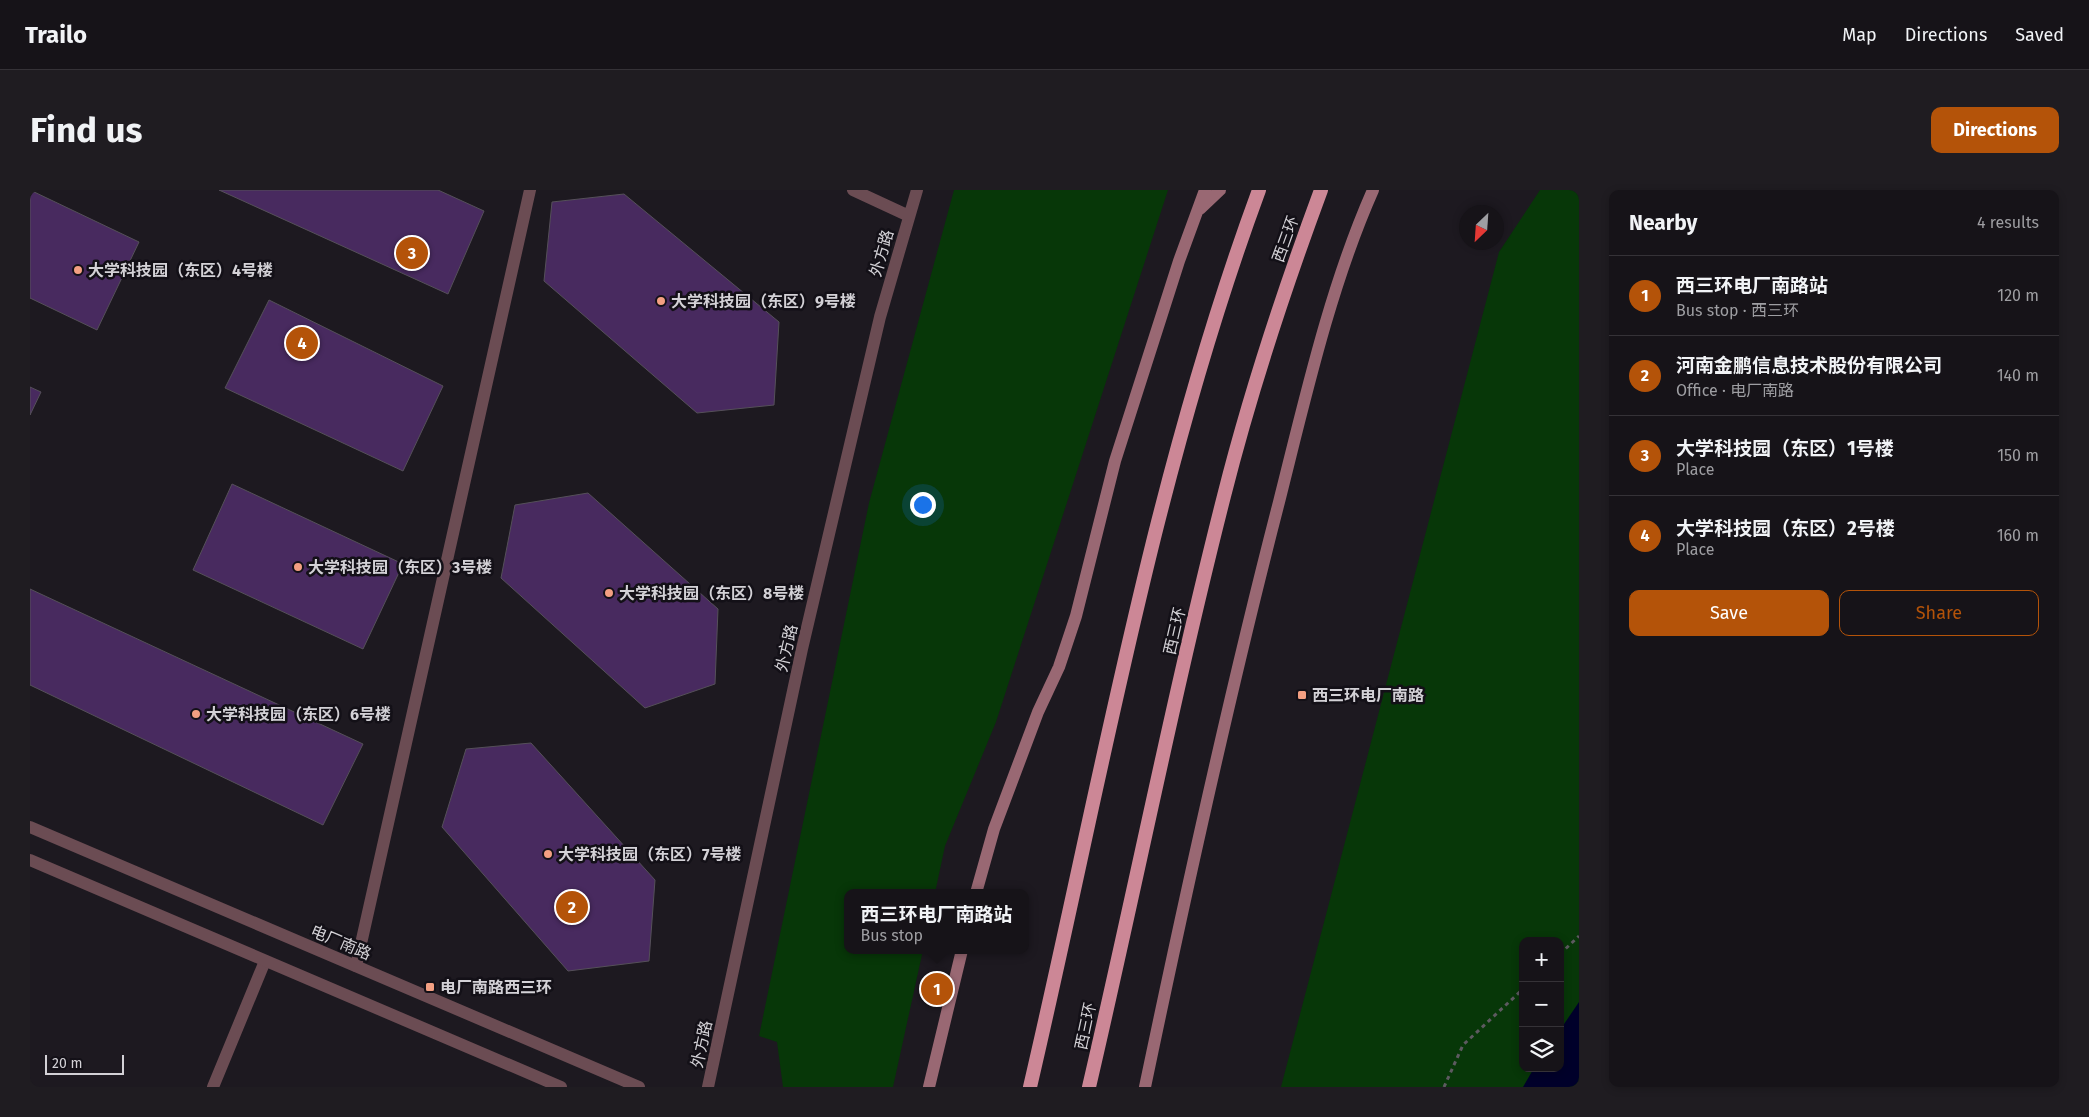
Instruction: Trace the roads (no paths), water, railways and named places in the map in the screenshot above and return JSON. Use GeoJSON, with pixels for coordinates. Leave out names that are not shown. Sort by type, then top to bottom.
{"type":"FeatureCollection","features":[{"type":"Feature","properties":{"kind":"highway"},"geometry":{"type":"LineString","coordinates":[[1030,1087],[1088,825],[1168,480],[1211,332],[1240,241],[1259,190]]}},
{"type":"Feature","properties":{"kind":"highway","name":"西三环"},"geometry":{"type":"LineString","coordinates":[[1089,1087],[1224,495],[1266,350],[1295,260],[1321,190]]}},
{"type":"Feature","properties":{"kind":"main road"},"geometry":{"type":"LineString","coordinates":[[977,889],[994,829],[1038,712],[1060,667],[1076,616],[1115,461],[1179,261],[1205,190]]}},
{"type":"Feature","properties":{"kind":"main road"},"geometry":{"type":"LineString","coordinates":[[1197,213],[1220,190]]}},
{"type":"Feature","properties":{"kind":"main road"},"geometry":{"type":"LineString","coordinates":[[1145,1087],[1248,621],[1308,390],[1340,281],[1373,190]]}},
{"type":"Feature","properties":{"kind":"main road"},"geometry":{"type":"LineString","coordinates":[[929,1087],[961,954]]}},
{"type":"Feature","properties":{"kind":"street"},"geometry":{"type":"LineString","coordinates":[[356,966],[530,190]]}},
{"type":"Feature","properties":{"kind":"street"},"geometry":{"type":"LineString","coordinates":[[852,190],[909,216]]}},
{"type":"Feature","properties":{"kind":"street","name":"外方路"},"geometry":{"type":"LineString","coordinates":[[708,1087],[802,649],[880,317],[917,190]]}},
{"type":"Feature","properties":{"kind":"street","name":"电厂南路"},"geometry":{"type":"LineString","coordinates":[[30,827],[639,1087]]}},
{"type":"Feature","properties":{"kind":"street"},"geometry":{"type":"LineString","coordinates":[[30,860],[561,1087]]}},
{"type":"Feature","properties":{"kind":"street"},"geometry":{"type":"LineString","coordinates":[[213,1087],[265,961]]}},
{"type":"Feature","properties":{"kind":"water"},"geometry":{"type":"Polygon","coordinates":[[[1579,1002],[1579,1087],[1523,1087],[1532,1072],[1564,1072],[1564,1024],[1579,1002]]]}},
{"type":"Feature","properties":{"kind":"place","name":"大学科技园（东区）1号楼"},"geometry":{"type":"Point","coordinates":[412,253]}},
{"type":"Feature","properties":{"kind":"place","name":"大学科技园（东区）4号楼"},"geometry":{"type":"Point","coordinates":[78,270]}},
{"type":"Feature","properties":{"kind":"place","name":"大学科技园（东区）9号楼"},"geometry":{"type":"Point","coordinates":[661,301]}},
{"type":"Feature","properties":{"kind":"place","name":"大学科技园（东区）2号楼"},"geometry":{"type":"Point","coordinates":[302,343]}},
{"type":"Feature","properties":{"kind":"place","name":"大学科技园（东区）3号楼"},"geometry":{"type":"Point","coordinates":[298,567]}},
{"type":"Feature","properties":{"kind":"place","name":"大学科技园（东区）8号楼"},"geometry":{"type":"Point","coordinates":[609,593]}},
{"type":"Feature","properties":{"kind":"place","name":"西三环电厂南路"},"geometry":{"type":"Point","coordinates":[1302,695]}},
{"type":"Feature","properties":{"kind":"place","name":"大学科技园（东区）6号楼"},"geometry":{"type":"Point","coordinates":[196,714]}},
{"type":"Feature","properties":{"kind":"place","name":"大学科技园（东区）7号楼"},"geometry":{"type":"Point","coordinates":[548,854]}},
{"type":"Feature","properties":{"kind":"place","name":"河南金鹏信息技术股份有限公司"},"geometry":{"type":"Point","coordinates":[572,907]}},
{"type":"Feature","properties":{"kind":"place","name":"电厂南路西三环"},"geometry":{"type":"Point","coordinates":[430,987]}},
{"type":"Feature","properties":{"kind":"place","name":"西三环电厂南路站"},"geometry":{"type":"Point","coordinates":[937,989]}}]}
